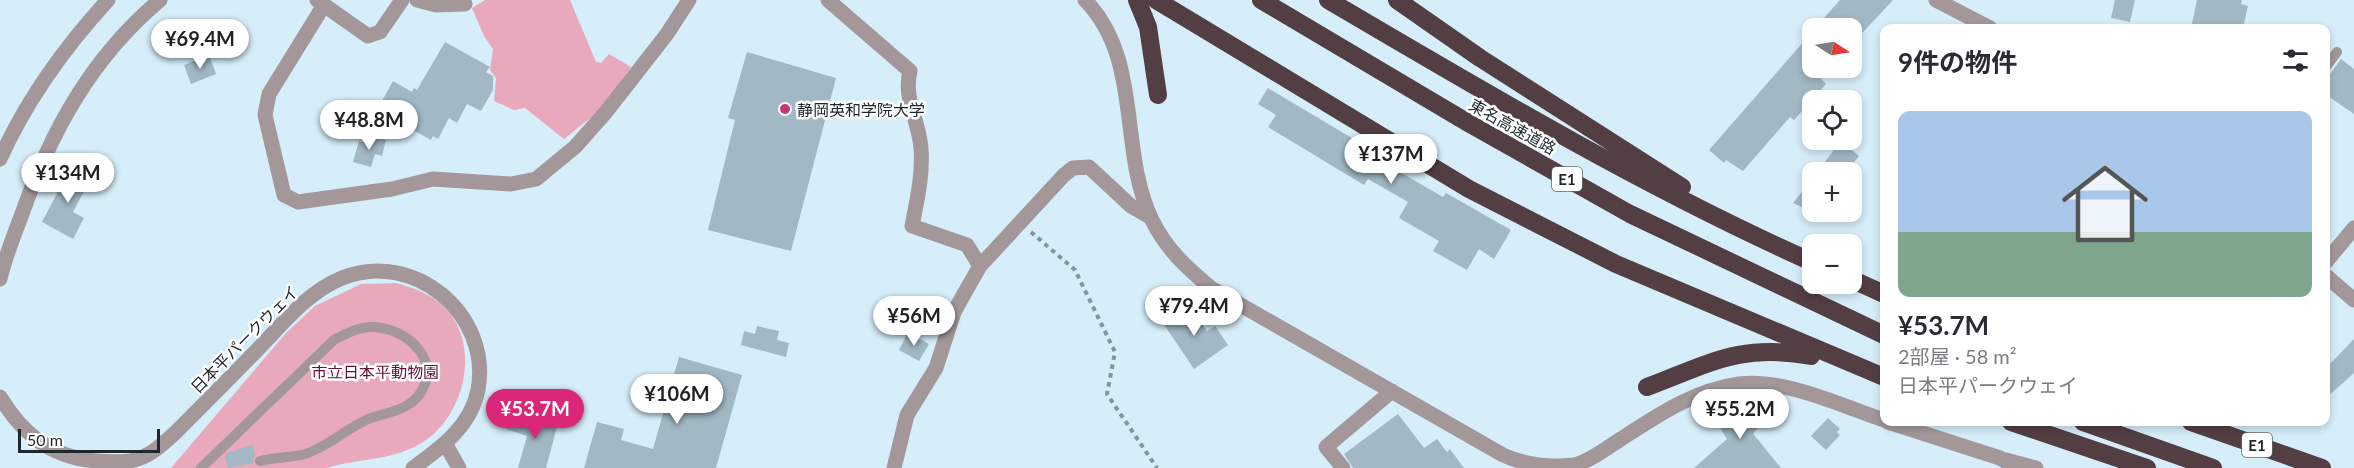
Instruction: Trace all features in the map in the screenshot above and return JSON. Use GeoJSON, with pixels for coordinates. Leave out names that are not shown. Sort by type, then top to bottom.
{"type":"FeatureCollection","features":[{"type":"Feature","properties":{"kind":"highway"},"geometry":{"type":"LineString","coordinates":[[1137,0],[1148,27],[1158,95]]}},
{"type":"Feature","properties":{"kind":"highway"},"geometry":{"type":"LineString","coordinates":[[1156,0],[1469,189],[1616,264],[1880,377]]}},
{"type":"Feature","properties":{"kind":"highway","name":"東名高速道路"},"geometry":{"type":"LineString","coordinates":[[1261,0],[1460,118],[1630,214],[1880,333]]}},
{"type":"Feature","properties":{"kind":"highway","name":"東名高速道路"},"geometry":{"type":"LineString","coordinates":[[1328,0],[1486,93],[1646,181],[1802,258]]}},
{"type":"Feature","properties":{"kind":"highway"},"geometry":{"type":"LineString","coordinates":[[1398,0],[1480,58],[1618,147],[1741,224],[1802,257]]}},
{"type":"Feature","properties":{"kind":"highway"},"geometry":{"type":"LineString","coordinates":[[1862,284],[1880,292]]}},
{"type":"Feature","properties":{"kind":"highway"},"geometry":{"type":"LineString","coordinates":[[1647,387],[1709,361],[1739,353],[1767,350],[1812,356],[1880,378]]}},
{"type":"Feature","properties":{"kind":"highway"},"geometry":{"type":"LineString","coordinates":[[2023,426],[2147,468]]}},
{"type":"Feature","properties":{"kind":"highway"},"geometry":{"type":"LineString","coordinates":[[2095,426],[2213,468]]}},
{"type":"Feature","properties":{"kind":"highway","name":"E1"},"geometry":{"type":"LineString","coordinates":[[2202,426],[2322,468]]}},
{"type":"Feature","properties":{"kind":"street"},"geometry":{"type":"LineString","coordinates":[[0,159],[32,97],[68,45],[108,0]]}},
{"type":"Feature","properties":{"kind":"street"},"geometry":{"type":"LineString","coordinates":[[0,279],[43,156],[74,98],[111,46],[160,0]]}},
{"type":"Feature","properties":{"kind":"street"},"geometry":{"type":"LineString","coordinates":[[402,0],[380,32],[368,36],[321,3],[269,94],[265,115],[284,195],[298,202],[392,189],[433,179],[510,184],[536,178],[575,147],[606,112],[667,34],[689,0]]}},
{"type":"Feature","properties":{"kind":"street"},"geometry":{"type":"LineString","coordinates":[[417,0],[436,5],[465,3]]}},
{"type":"Feature","properties":{"kind":"street"},"geometry":{"type":"LineString","coordinates":[[828,0],[910,71],[906,87],[921,145],[922,179],[912,226],[968,245],[980,266]]}},
{"type":"Feature","properties":{"kind":"street"},"geometry":{"type":"LineString","coordinates":[[1085,0],[1103,24],[1114,46],[1123,76],[1136,166],[1150,217],[1173,255],[1211,288],[1503,455],[1524,464],[1541,467],[1574,465],[1589,459],[1661,413],[1690,398],[1708,390],[1740,384],[1775,386],[1880,419]]}},
{"type":"Feature","properties":{"kind":"street"},"geometry":{"type":"LineString","coordinates":[[1936,0],[1982,24]]}},
{"type":"Feature","properties":{"kind":"street"},"geometry":{"type":"LineString","coordinates":[[894,468],[907,415],[936,368],[954,312],[980,266],[1022,224],[1064,175],[1082,166],[1089,167],[1131,206],[1150,217]]}},
{"type":"Feature","properties":{"kind":"street"},"geometry":{"type":"LineString","coordinates":[[2330,256],[2354,228]]}},
{"type":"Feature","properties":{"kind":"street","name":"日本平パークウェイ"},"geometry":{"type":"LineString","coordinates":[[0,397],[19,426],[45,447],[81,459],[123,461],[138,459],[155,450],[176,432],[306,300],[345,277],[388,271],[410,275],[429,284],[444,295],[467,324],[475,342],[480,365],[478,391],[468,414],[446,445],[413,468]]}},
{"type":"Feature","properties":{"kind":"street"},"geometry":{"type":"LineString","coordinates":[[2330,279],[2354,300]]}},
{"type":"Feature","properties":{"kind":"street"},"geometry":{"type":"LineString","coordinates":[[1343,468],[1326,447],[1392,391]]}},
{"type":"Feature","properties":{"kind":"street"},"geometry":{"type":"LineString","coordinates":[[1901,426],[2036,468]]}},
{"type":"Feature","properties":{"kind":"street"},"geometry":{"type":"LineString","coordinates":[[446,445],[459,468]]}},
{"type":"Feature","properties":{"kind":"street"},"geometry":{"type":"LineString","coordinates":[[2000,458],[2016,468]]}},
{"type":"Feature","properties":{"kind":"lane"},"geometry":{"type":"LineString","coordinates":[[2330,61],[2337,52]]}},
{"type":"Feature","properties":{"kind":"lane"},"geometry":{"type":"LineString","coordinates":[[201,468],[335,339],[357,328],[374,327],[391,330],[407,339],[421,351],[428,365],[427,381],[418,397],[403,408],[367,420],[304,454],[260,461]]}},
{"type":"Feature","properties":{"kind":"path"},"geometry":{"type":"LineString","coordinates":[[1022,224],[1075,270],[1115,352],[1107,394],[1157,468]]}},
{"type":"Feature","properties":{"kind":"green space"},"geometry":{"type":"Polygon","coordinates":[[[485,0],[570,0],[596,62],[601,63],[609,54],[631,67],[603,108],[564,139],[525,108],[514,110],[494,101],[496,78],[490,70],[493,49],[484,36],[472,8],[485,0]]]}},
{"type":"Feature","properties":{"kind":"green space","name":"市立日本平動物園"},"geometry":{"type":"Polygon","coordinates":[[[396,283],[422,292],[439,302],[456,322],[463,340],[464,379],[458,398],[438,430],[423,442],[400,453],[327,468],[171,468],[286,333],[315,306],[361,284],[396,283]]]}},
{"type":"Feature","properties":{"kind":"building"},"geometry":{"type":"Polygon","coordinates":[[[1840,0],[1893,0],[1862,33],[1862,18],[1824,18],[1840,0]]]}},
{"type":"Feature","properties":{"kind":"building"},"geometry":{"type":"Polygon","coordinates":[[[2115,0],[2135,0],[2130,22],[2111,18],[2115,0]]]}},
{"type":"Feature","properties":{"kind":"building"},"geometry":{"type":"Polygon","coordinates":[[[2197,0],[2242,0],[2241,4],[2248,6],[2244,24],[2192,24],[2197,0]]]}},
{"type":"Feature","properties":{"kind":"building"},"geometry":{"type":"Polygon","coordinates":[[[445,42],[490,67],[486,72],[493,76],[493,90],[481,111],[467,104],[457,123],[449,118],[438,139],[433,136],[431,140],[377,110],[393,81],[412,92],[414,88],[417,90],[445,42]]]}},
{"type":"Feature","properties":{"kind":"building"},"geometry":{"type":"Polygon","coordinates":[[[1802,43],[1802,78],[1822,78],[1826,84],[1821,90],[1802,90],[1802,111],[1794,120],[1790,117],[1743,171],[1726,160],[1724,163],[1709,150],[1802,43]]]}},
{"type":"Feature","properties":{"kind":"building"},"geometry":{"type":"Polygon","coordinates":[[[747,52],[836,78],[791,251],[708,230],[735,120],[728,118],[747,52]]]}},
{"type":"Feature","properties":{"kind":"building"},"geometry":{"type":"Polygon","coordinates":[[[209,55],[216,74],[191,84],[184,65],[209,55]]]}},
{"type":"Feature","properties":{"kind":"building"},"geometry":{"type":"Polygon","coordinates":[[[2341,59],[2354,69],[2354,114],[2330,97],[2330,74],[2341,59]]]}},
{"type":"Feature","properties":{"kind":"building"},"geometry":{"type":"Polygon","coordinates":[[[1268,88],[1382,156],[1379,160],[1443,197],[1446,193],[1511,230],[1494,259],[1479,249],[1467,270],[1433,251],[1439,241],[1399,218],[1408,202],[1368,179],[1364,185],[1268,127],[1276,115],[1258,104],[1268,88]]]}},
{"type":"Feature","properties":{"kind":"building"},"geometry":{"type":"Polygon","coordinates":[[[368,135],[386,140],[382,156],[375,154],[371,167],[353,162],[359,141],[366,143],[368,135]]]}},
{"type":"Feature","properties":{"kind":"building"},"geometry":{"type":"Polygon","coordinates":[[[1834,150],[1852,150],[1859,156],[1854,162],[1825,162],[1834,150]]]}},
{"type":"Feature","properties":{"kind":"building"},"geometry":{"type":"Polygon","coordinates":[[[71,167],[91,178],[73,212],[84,218],[73,239],[42,222],[71,167]]]}},
{"type":"Feature","properties":{"kind":"building"},"geometry":{"type":"Polygon","coordinates":[[[1802,192],[1802,207],[1793,203],[1802,192]]]}},
{"type":"Feature","properties":{"kind":"building"},"geometry":{"type":"Polygon","coordinates":[[[1189,305],[1207,331],[1215,326],[1228,345],[1194,369],[1163,323],[1189,305]]]}},
{"type":"Feature","properties":{"kind":"building"},"geometry":{"type":"Polygon","coordinates":[[[757,326],[779,331],[777,340],[789,343],[786,357],[741,345],[744,331],[755,334],[757,326]]]}},
{"type":"Feature","properties":{"kind":"building"},"geometry":{"type":"Polygon","coordinates":[[[908,332],[929,344],[919,361],[899,350],[908,332]]]}},
{"type":"Feature","properties":{"kind":"building"},"geometry":{"type":"Polygon","coordinates":[[[2354,339],[2354,373],[2330,395],[2330,364],[2354,339]]]}},
{"type":"Feature","properties":{"kind":"building"},"geometry":{"type":"Polygon","coordinates":[[[679,357],[742,375],[716,468],[584,468],[597,422],[624,429],[621,440],[653,449],[679,357]]]}},
{"type":"Feature","properties":{"kind":"building"},"geometry":{"type":"Polygon","coordinates":[[[1759,399],[1773,413],[1754,432],[1754,435],[1781,468],[1694,468],[1727,439],[1711,413],[1731,401],[1741,419],[1759,399]]]}},
{"type":"Feature","properties":{"kind":"building"},"geometry":{"type":"Polygon","coordinates":[[[1398,414],[1424,448],[1437,439],[1447,452],[1450,449],[1464,468],[1353,468],[1344,454],[1398,414]]]}},
{"type":"Feature","properties":{"kind":"building"},"geometry":{"type":"Polygon","coordinates":[[[510,415],[531,422],[532,415],[558,423],[546,468],[518,468],[527,436],[506,429],[510,415]]]}},
{"type":"Feature","properties":{"kind":"building"},"geometry":{"type":"Polygon","coordinates":[[[1828,418],[1840,429],[1837,432],[1840,435],[1826,450],[1811,436],[1828,418]]]}},
{"type":"Feature","properties":{"kind":"building"},"geometry":{"type":"Polygon","coordinates":[[[252,445],[255,455],[253,463],[228,468],[225,456],[227,453],[252,445]]]}},
{"type":"Feature","properties":{"kind":"place","name":"静岡英和学院大学"},"geometry":{"type":"Point","coordinates":[785,109]}}]}
